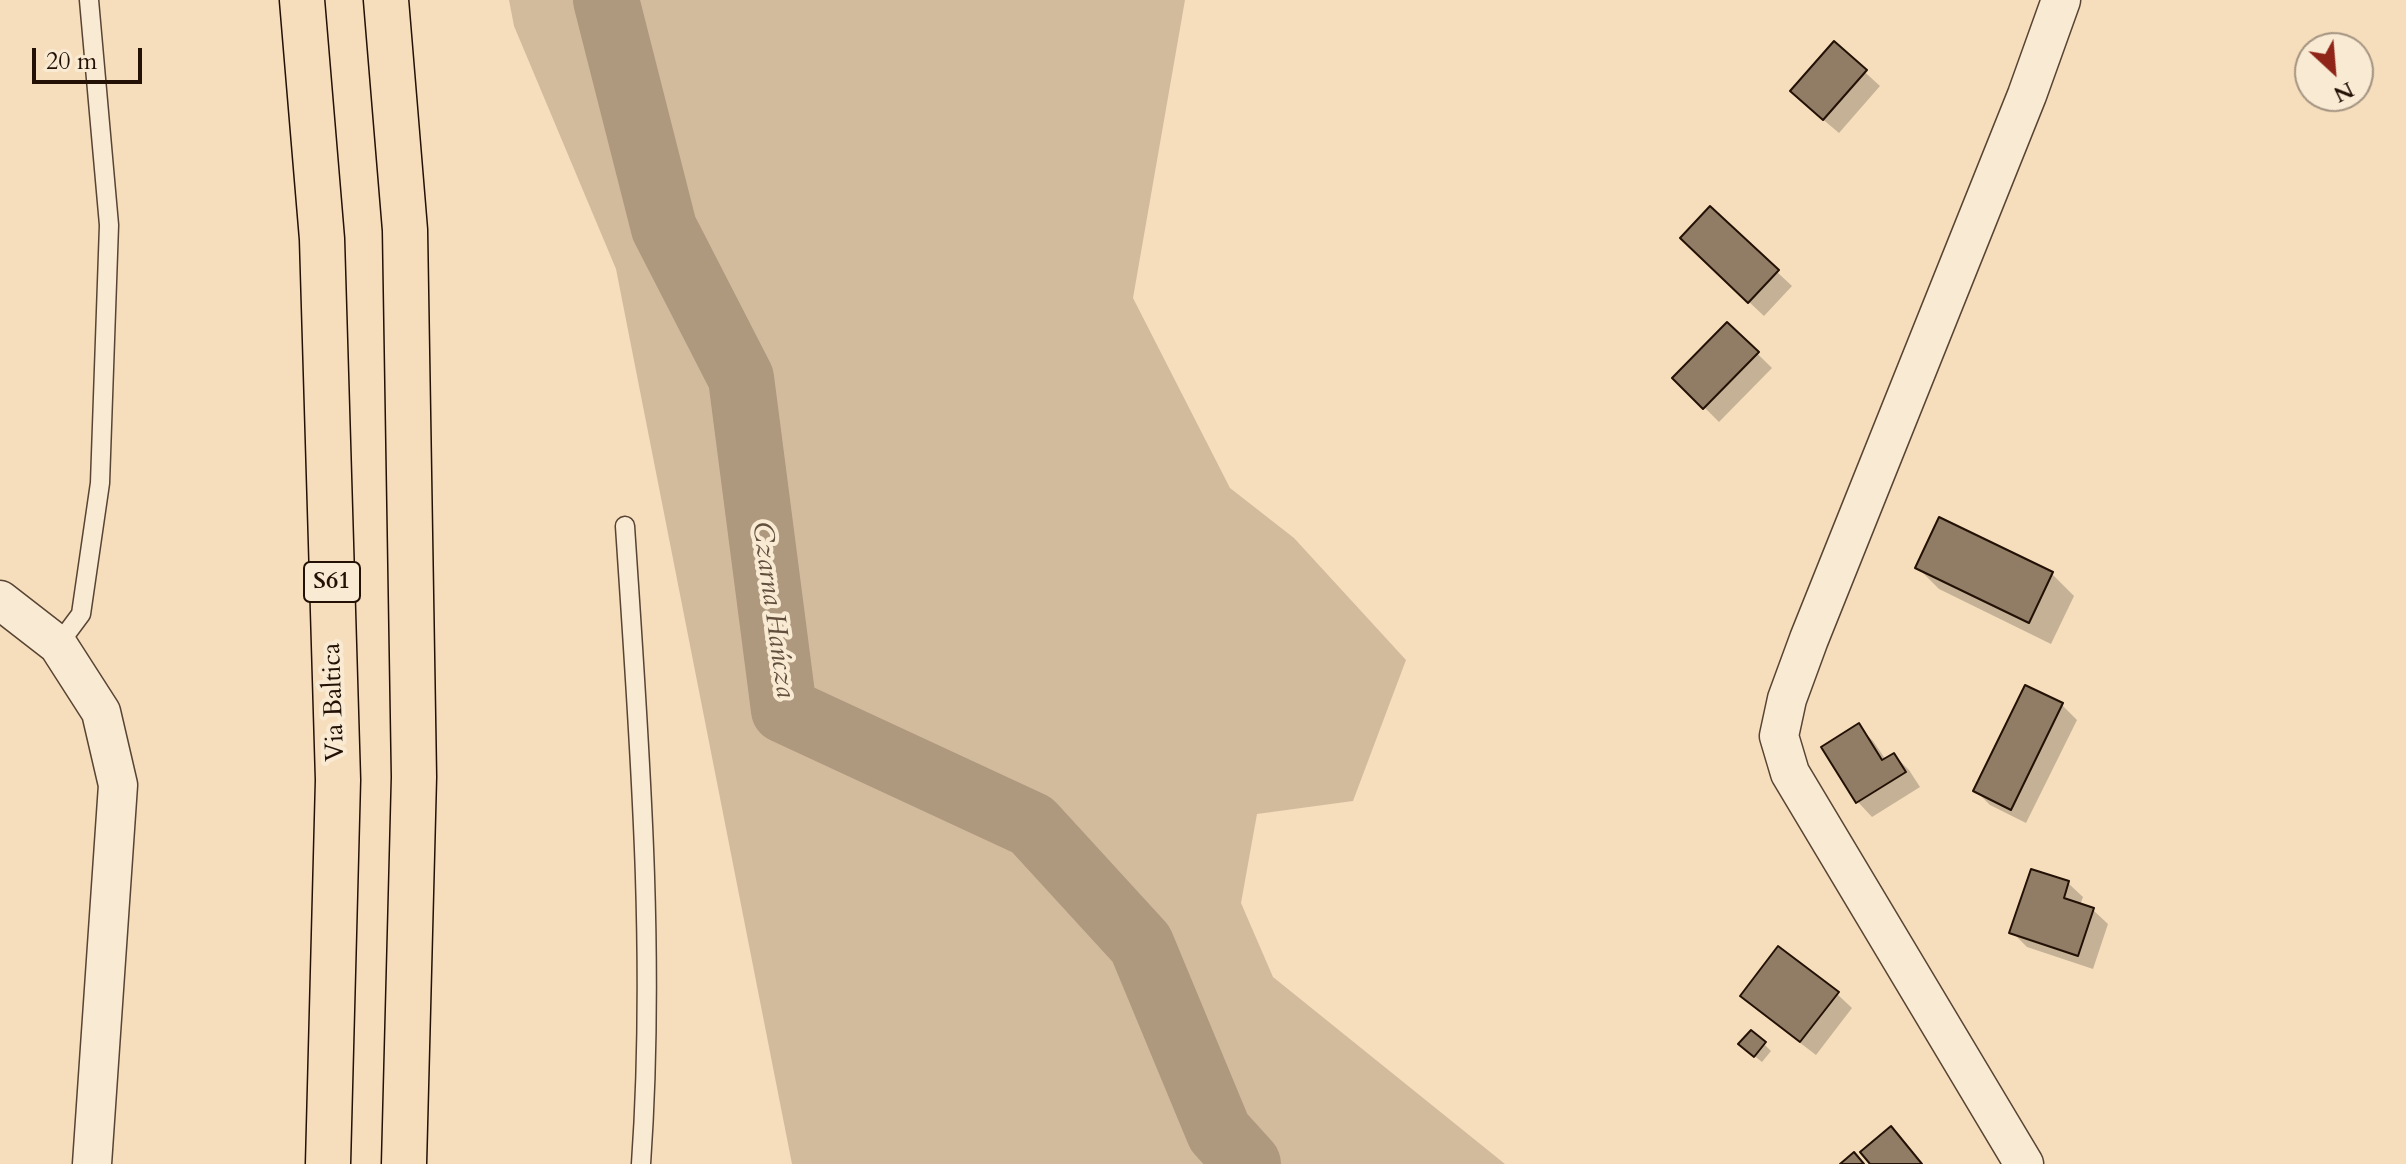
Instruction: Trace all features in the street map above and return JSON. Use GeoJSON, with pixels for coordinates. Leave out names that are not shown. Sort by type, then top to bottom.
{"type":"FeatureCollection","features":[{"type":"Feature","properties":{"kind":"highway","name":"Via Baltica"},"geometry":{"type":"LineString","coordinates":[[302,0],[322,239],[338,780],[328,1164]]}},
{"type":"Feature","properties":{"kind":"highway"},"geometry":{"type":"LineString","coordinates":[[386,0],[405,230],[414,777],[404,1164]]}},
{"type":"Feature","properties":{"kind":"street"},"geometry":{"type":"LineString","coordinates":[[2024,1164],[1790,773],[1779,736],[1787,699],[1809,639],[2021,110],[2061,0]]}},
{"type":"Feature","properties":{"kind":"street"},"geometry":{"type":"LineString","coordinates":[[0,600],[58,645],[101,712],[118,785],[92,1164]]}},
{"type":"Feature","properties":{"kind":"lane"},"geometry":{"type":"LineString","coordinates":[[58,645],[81,614],[100,483],[109,225],[89,0]]}},
{"type":"Feature","properties":{"kind":"lane"},"geometry":{"type":"LineString","coordinates":[[625,526],[645,848],[649,983],[641,1164]]}},
{"type":"Feature","properties":{"kind":"shaded area"},"geometry":{"type":"Polygon","coordinates":[[[509,0],[1185,0],[1133,298],[1230,488],[1294,538],[1406,660],[1353,801],[1257,814],[1241,903],[1273,977],[1505,1164],[792,1164],[616,269],[514,26],[509,0]]]}},
{"type":"Feature","properties":{"kind":"building"},"geometry":{"type":"Polygon","coordinates":[[[1834,41],[1867,70],[1823,120],[1790,91],[1834,41]]]}},
{"type":"Feature","properties":{"kind":"building"},"geometry":{"type":"Polygon","coordinates":[[[1710,206],[1779,270],[1748,303],[1680,238],[1710,206]]]}},
{"type":"Feature","properties":{"kind":"building"},"geometry":{"type":"Polygon","coordinates":[[[1727,322],[1759,352],[1703,409],[1672,378],[1727,322]]]}},
{"type":"Feature","properties":{"kind":"building"},"geometry":{"type":"Polygon","coordinates":[[[1939,517],[2053,572],[2029,623],[1915,568],[1939,517]]]}},
{"type":"Feature","properties":{"kind":"building"},"geometry":{"type":"Polygon","coordinates":[[[2025,685],[2063,703],[2011,810],[1973,791],[2025,685]]]}},
{"type":"Feature","properties":{"kind":"building"},"geometry":{"type":"Polygon","coordinates":[[[1859,723],[1882,760],[1894,753],[1906,772],[1856,803],[1821,747],[1859,723]]]}},
{"type":"Feature","properties":{"kind":"building"},"geometry":{"type":"Polygon","coordinates":[[[2031,869],[2069,881],[2064,898],[2094,908],[2078,956],[2009,933],[2031,869]]]}},
{"type":"Feature","properties":{"kind":"building"},"geometry":{"type":"Polygon","coordinates":[[[1778,946],[1839,992],[1800,1042],[1740,996],[1778,946]]]}},
{"type":"Feature","properties":{"kind":"building"},"geometry":{"type":"Polygon","coordinates":[[[1751,1030],[1766,1042],[1754,1057],[1738,1044],[1751,1030]]]}},
{"type":"Feature","properties":{"kind":"building"},"geometry":{"type":"Polygon","coordinates":[[[1891,1126],[1922,1164],[1870,1164],[1860,1152],[1891,1126]]]}},
{"type":"Feature","properties":{"kind":"building"},"geometry":{"type":"Polygon","coordinates":[[[1854,1152],[1864,1164],[1840,1164],[1854,1152]]]}},
{"type":"Feature","properties":{"kind":"waterway","name":"Czarna Hańcza"},"geometry":{"type":"LineString","coordinates":[[606,0],[664,228],[741,378],[784,710],[1032,825],[1141,944],[1219,1132],[1248,1164]]}}]}
